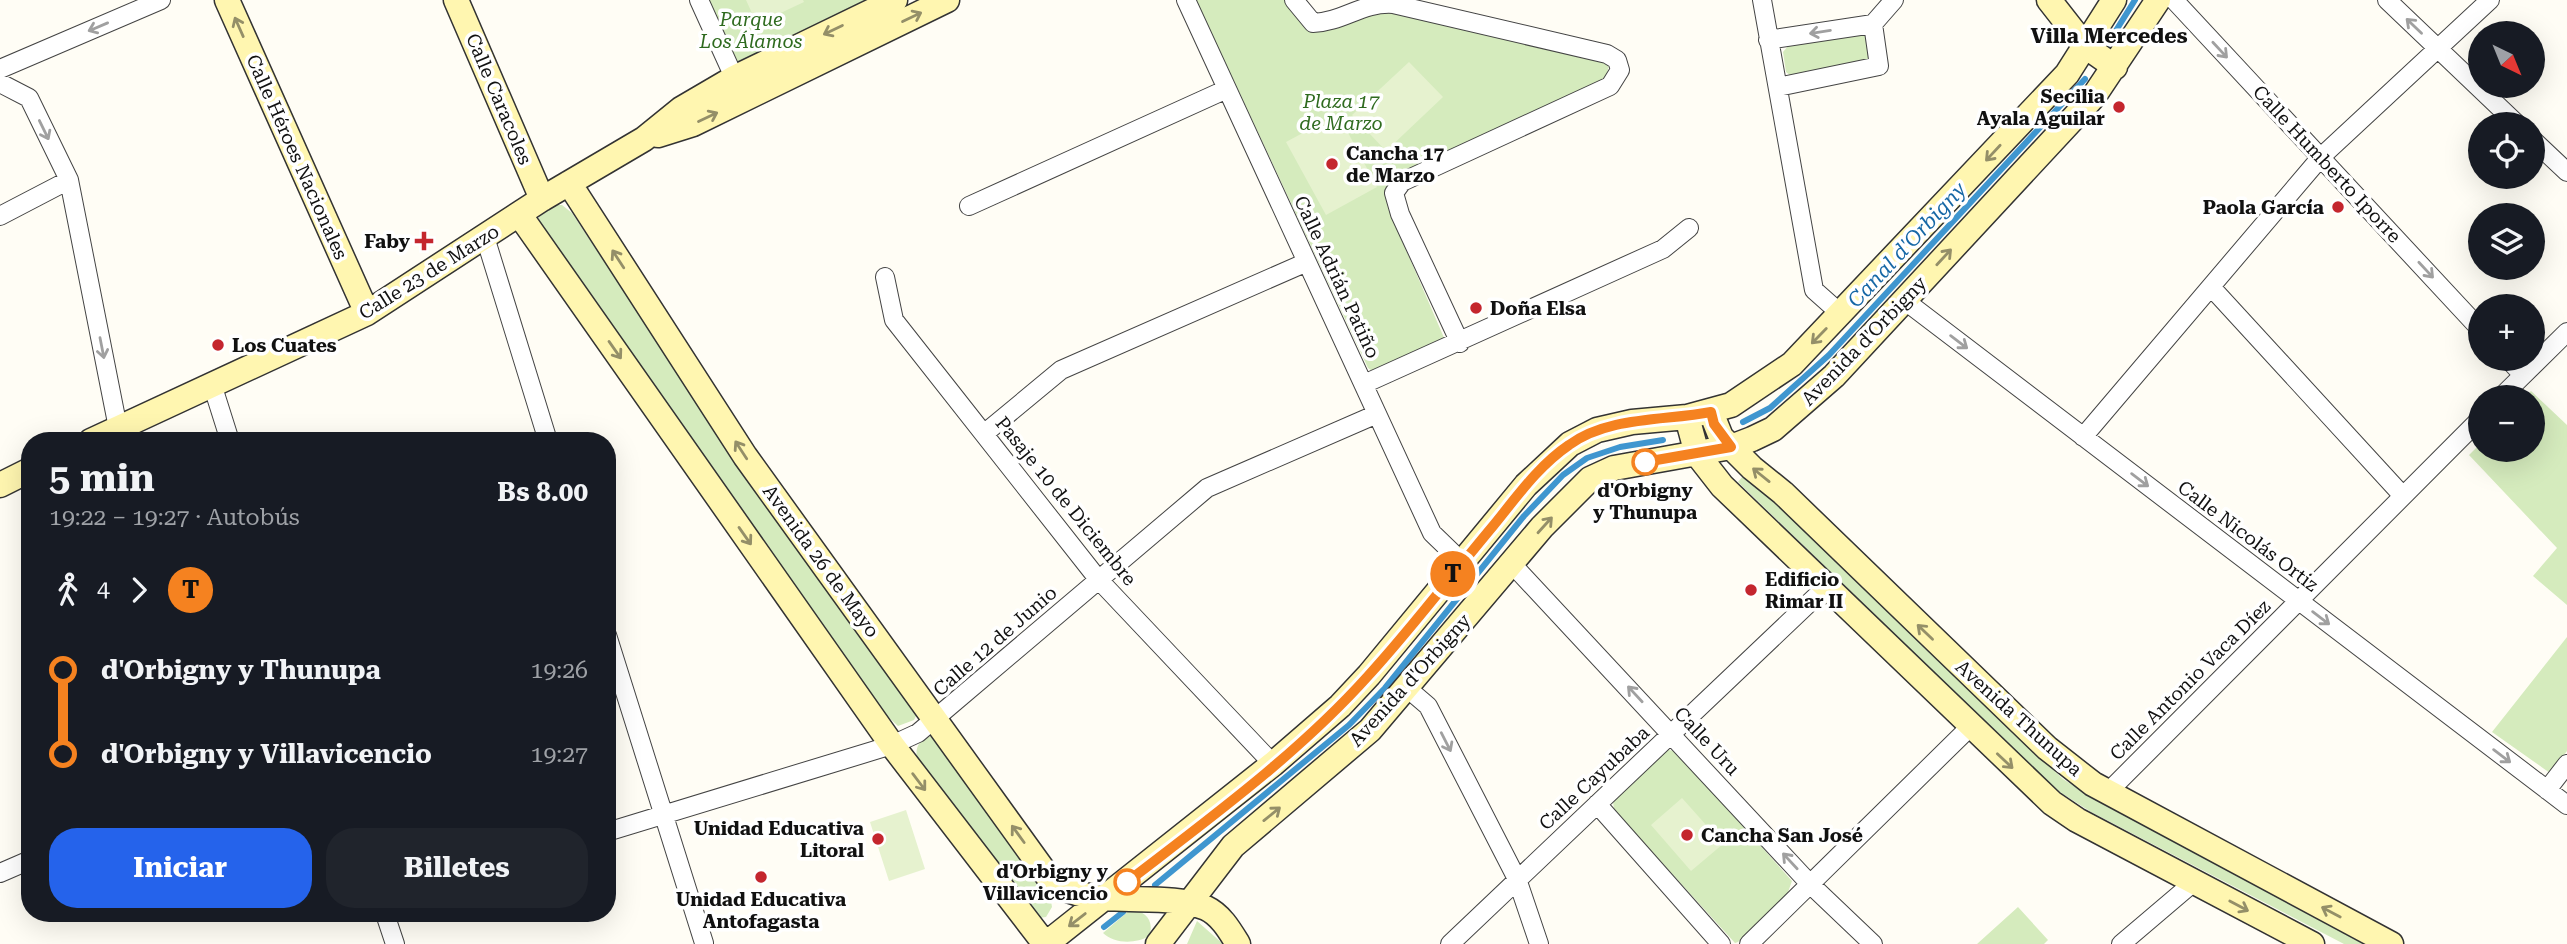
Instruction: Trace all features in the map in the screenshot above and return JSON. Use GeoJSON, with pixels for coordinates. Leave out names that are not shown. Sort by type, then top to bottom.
{"type":"FeatureCollection","features":[{"type":"Feature","properties":{"kind":"street"},"geometry":{"type":"LineString","coordinates":[[0,69],[161,0]]}},
{"type":"Feature","properties":{"kind":"street","name":"Calle Héroes Nacionales"},"geometry":{"type":"LineString","coordinates":[[227,0],[367,313]]}},
{"type":"Feature","properties":{"kind":"street","name":"Calle Caracoles"},"geometry":{"type":"LineString","coordinates":[[456,0],[542,199]]}},
{"type":"Feature","properties":{"kind":"street"},"geometry":{"type":"LineString","coordinates":[[699,0],[739,89]]}},
{"type":"Feature","properties":{"kind":"street","name":"Calle 23 de Marzo"},"geometry":{"type":"LineString","coordinates":[[739,89],[895,0]]}},
{"type":"Feature","properties":{"kind":"street","name":"Calle Adrián Patiño"},"geometry":{"type":"LineString","coordinates":[[1186,0],[1432,533],[1462,562]]}},
{"type":"Feature","properties":{"kind":"street"},"geometry":{"type":"LineString","coordinates":[[1294,0],[1313,23],[1339,18],[1373,3],[1393,4],[1607,54],[1617,60],[1620,70],[1610,86],[1402,182],[1394,193],[1400,214],[1460,343]]}},
{"type":"Feature","properties":{"kind":"street"},"geometry":{"type":"LineString","coordinates":[[1762,0],[1814,290],[1841,314]]}},
{"type":"Feature","properties":{"kind":"street"},"geometry":{"type":"LineString","coordinates":[[1768,40],[1872,24],[1894,0]]}},
{"type":"Feature","properties":{"kind":"street"},"geometry":{"type":"LineString","coordinates":[[2049,0],[2085,47],[2115,67]]}},
{"type":"Feature","properties":{"kind":"street","name":"Avenida d'Orbigny"},"geometry":{"type":"LineString","coordinates":[[1046,944],[1273,764],[1340,706],[1369,676],[1526,485],[1570,444],[1609,428],[1711,412],[1753,393],[1792,364],[2067,74],[2114,0]]}},
{"type":"Feature","properties":{"kind":"street","name":"Avenida d'Orbigny"},"geometry":{"type":"LineString","coordinates":[[1158,944],[1233,846],[1370,730],[1542,527],[1590,479],[1614,468],[1731,447],[1773,429],[1834,376],[2094,96],[2158,0]]}},
{"type":"Feature","properties":{"kind":"street","name":"Calle Humberto Iporre"},"geometry":{"type":"LineString","coordinates":[[2174,0],[2468,316]]}},
{"type":"Feature","properties":{"kind":"street"},"geometry":{"type":"LineString","coordinates":[[2387,0],[2504,112]]}},
{"type":"Feature","properties":{"kind":"street"},"geometry":{"type":"LineString","coordinates":[[2083,437],[2321,158],[2490,0]]}},
{"type":"Feature","properties":{"kind":"street","name":"Calle 23 de Marzo"},"geometry":{"type":"LineString","coordinates":[[110,432],[367,313],[542,199],[644,139],[681,109],[739,89],[943,1]]}},
{"type":"Feature","properties":{"kind":"street"},"geometry":{"type":"LineString","coordinates":[[1778,87],[1879,66],[1872,24]]}},
{"type":"Feature","properties":{"kind":"street"},"geometry":{"type":"LineString","coordinates":[[0,83],[29,98],[69,180],[118,428]]}},
{"type":"Feature","properties":{"kind":"street"},"geometry":{"type":"LineString","coordinates":[[969,206],[1227,89]]}},
{"type":"Feature","properties":{"kind":"street"},"geometry":{"type":"LineString","coordinates":[[2545,151],[2567,172]]}},
{"type":"Feature","properties":{"kind":"street"},"geometry":{"type":"LineString","coordinates":[[0,216],[69,180]]}},
{"type":"Feature","properties":{"kind":"street","name":"Avenida 26 de Mayo"},"geometry":{"type":"LineString","coordinates":[[569,183],[745,456],[1049,878],[1071,892],[1205,908],[1215,914],[1238,944]]}},
{"type":"Feature","properties":{"kind":"street"},"geometry":{"type":"LineString","coordinates":[[519,214],[892,746],[1046,944]]}},
{"type":"Feature","properties":{"kind":"street"},"geometry":{"type":"LineString","coordinates":[[1364,384],[1460,343],[1663,249],[1689,228]]}},
{"type":"Feature","properties":{"kind":"street"},"geometry":{"type":"LineString","coordinates":[[485,237],[545,432]]}},
{"type":"Feature","properties":{"kind":"street"},"geometry":{"type":"LineString","coordinates":[[985,433],[1061,370],[1307,262]]}},
{"type":"Feature","properties":{"kind":"street","name":"Pasaje 10 de Diciembre"},"geometry":{"type":"LineString","coordinates":[[885,277],[894,320],[1098,579],[1273,764]]}},
{"type":"Feature","properties":{"kind":"street"},"geometry":{"type":"LineString","coordinates":[[2212,288],[2403,496]]}},
{"type":"Feature","properties":{"kind":"street","name":"Calle Nicolás Ortiz"},"geometry":{"type":"LineString","coordinates":[[1905,300],[2567,806]]}},
{"type":"Feature","properties":{"kind":"street"},"geometry":{"type":"LineString","coordinates":[[2513,385],[2567,332]]}},
{"type":"Feature","properties":{"kind":"street"},"geometry":{"type":"LineString","coordinates":[[2519,371],[2523,375]]}},
{"type":"Feature","properties":{"kind":"street"},"geometry":{"type":"LineString","coordinates":[[212,384],[227,432]]}},
{"type":"Feature","properties":{"kind":"street","name":"Avenida Thunupa"},"geometry":{"type":"LineString","coordinates":[[1711,412],[1714,424],[1731,447],[1783,493],[2047,748],[2108,792],[2392,944]]}},
{"type":"Feature","properties":{"kind":"street","name":"Calle 12 de Junio"},"geometry":{"type":"LineString","coordinates":[[616,829],[892,746],[937,720],[1207,488],[1377,414]]}},
{"type":"Feature","properties":{"kind":"street","name":"Avenida Thunupa"},"geometry":{"type":"LineString","coordinates":[[1687,417],[1697,454],[1722,486],[1828,585],[1969,727],[2052,803],[2077,820],[2312,944]]}},
{"type":"Feature","properties":{"kind":"street","name":"Calle Antonio Vaca Díez"},"geometry":{"type":"LineString","coordinates":[[2108,792],[2468,431]]}},
{"type":"Feature","properties":{"kind":"street"},"geometry":{"type":"LineString","coordinates":[[0,485],[21,474]]}},
{"type":"Feature","properties":{"kind":"street","name":"Calle Uru"},"geometry":{"type":"LineString","coordinates":[[1512,564],[1810,884],[1873,944]]}},
{"type":"Feature","properties":{"kind":"street","name":"Calle Cayubaba"},"geometry":{"type":"LineString","coordinates":[[1450,944],[1828,585]]}},
{"type":"Feature","properties":{"kind":"street"},"geometry":{"type":"LineString","coordinates":[[616,664],[704,943]]}},
{"type":"Feature","properties":{"kind":"street"},"geometry":{"type":"LineString","coordinates":[[1407,688],[1428,706],[1517,879],[1539,944]]}},
{"type":"Feature","properties":{"kind":"street"},"geometry":{"type":"LineString","coordinates":[[1749,944],[1969,727]]}},
{"type":"Feature","properties":{"kind":"street"},"geometry":{"type":"LineString","coordinates":[[2547,790],[2567,764]]}},
{"type":"Feature","properties":{"kind":"street"},"geometry":{"type":"LineString","coordinates":[[1597,804],[1721,944]]}},
{"type":"Feature","properties":{"kind":"street"},"geometry":{"type":"LineString","coordinates":[[0,873],[21,864]]}},
{"type":"Feature","properties":{"kind":"street"},"geometry":{"type":"LineString","coordinates":[[2121,944],[2194,883]]}},
{"type":"Feature","properties":{"kind":"street"},"geometry":{"type":"LineString","coordinates":[[388,922],[395,944]]}},
{"type":"Feature","properties":{"kind":"green space","name":"Parque Los Álamos"},"geometry":{"type":"Polygon","coordinates":[[[705,0],[876,0],[740,65],[733,62],[705,0]]]}},
{"type":"Feature","properties":{"kind":"green space"},"geometry":{"type":"Polygon","coordinates":[[[746,0],[803,0],[804,2],[757,24],[746,0]]]}},
{"type":"Feature","properties":{"kind":"green space","name":"Plaza 17 de Marzo"},"geometry":{"type":"Polygon","coordinates":[[[1196,0],[1286,0],[1301,21],[1387,9],[1605,60],[1609,65],[1606,78],[1386,197],[1388,208],[1445,340],[1375,373],[1368,368],[1196,0]]]}},
{"type":"Feature","properties":{"kind":"green space"},"geometry":{"type":"Polygon","coordinates":[[[1866,33],[1870,61],[1792,77],[1786,72],[1783,52],[1788,46],[1866,33]]]}},
{"type":"Feature","properties":{"kind":"green space","name":"Cancha 17 de Marzo"},"geometry":{"type":"Polygon","coordinates":[[[1409,62],[1443,97],[1386,151],[1352,115],[1409,62]]]}},
{"type":"Feature","properties":{"kind":"green space","name":"Cancha 17 de Marzo"},"geometry":{"type":"Polygon","coordinates":[[[1338,114],[1377,187],[1326,215],[1286,142],[1338,114]]]}},
{"type":"Feature","properties":{"kind":"green space"},"geometry":{"type":"Polygon","coordinates":[[[554,205],[562,205],[572,213],[735,459],[917,714],[914,720],[898,726],[886,715],[539,224],[539,217],[554,205]]]}},
{"type":"Feature","properties":{"kind":"green space"},"geometry":{"type":"Polygon","coordinates":[[[2545,404],[2567,425],[2567,605],[2533,576],[2557,548],[2476,462],[2545,462],[2545,404]]]}},
{"type":"Feature","properties":{"kind":"green space"},"geometry":{"type":"Polygon","coordinates":[[[1743,476],[1749,478],[2063,779],[2091,797],[2364,944],[2344,944],[2091,812],[2052,787],[1738,482],[1743,476]]]}},
{"type":"Feature","properties":{"kind":"green space"},"geometry":{"type":"Polygon","coordinates":[[[2567,637],[2567,751],[2550,773],[2492,732],[2567,637]]]}},
{"type":"Feature","properties":{"kind":"green space"},"geometry":{"type":"Polygon","coordinates":[[[932,736],[937,737],[1051,901],[1052,907],[1046,917],[1039,918],[917,759],[919,744],[932,736]]]}},
{"type":"Feature","properties":{"kind":"green space"},"geometry":{"type":"Polygon","coordinates":[[[1668,750],[1676,751],[1792,881],[1787,895],[1738,942],[1735,943],[1614,810],[1613,801],[1668,750]]]}},
{"type":"Feature","properties":{"kind":"green space","name":"Cancha San José"},"geometry":{"type":"Polygon","coordinates":[[[1682,798],[1723,844],[1691,871],[1651,825],[1682,798]]]}},
{"type":"Feature","properties":{"kind":"green space"},"geometry":{"type":"Polygon","coordinates":[[[906,810],[925,869],[889,881],[870,822],[906,810]]]}},
{"type":"Feature","properties":{"kind":"green space"},"geometry":{"type":"Polygon","coordinates":[[[2018,907],[2048,940],[2044,944],[1977,944],[2018,907]]]}},
{"type":"Feature","properties":{"kind":"green space"},"geometry":{"type":"Polygon","coordinates":[[[1130,910],[1144,914],[1150,921],[1149,936],[1125,942],[1103,933],[1130,910]]]}},
{"type":"Feature","properties":{"kind":"green space"},"geometry":{"type":"Polygon","coordinates":[[[1197,921],[1223,944],[1187,944],[1197,921]]]}},
{"type":"Feature","properties":{"kind":"waterway","name":"Canal d'Orbigny"},"geometry":{"type":"LineString","coordinates":[[2107,45],[2135,0]]}},
{"type":"Feature","properties":{"kind":"waterway","name":"Canal d'Orbigny"},"geometry":{"type":"LineString","coordinates":[[1743,422],[1770,408],[1829,355],[2085,79]]}},
{"type":"Feature","properties":{"kind":"waterway","name":"Canal d'Orbigny"},"geometry":{"type":"LineString","coordinates":[[1155,885],[1349,725],[1385,688],[1524,516],[1563,475],[1587,458],[1620,447],[1663,440]]}},
{"type":"Feature","properties":{"kind":"waterway","name":"Canal d'Orbigny"},"geometry":{"type":"LineString","coordinates":[[1104,927],[1123,912]]}},
{"type":"Feature","properties":{"kind":"bus line","name":"T"},"geometry":{"type":"LineString","coordinates":[[1127,882],[1305,738],[1340,706],[1369,676],[1526,485],[1570,444],[1597,430],[1632,422],[1711,412],[1721,437],[1731,447],[1645,462]]}},
{"type":"Feature","properties":{"kind":"place","name":"Secilia Ayala Aguilar"},"geometry":{"type":"Point","coordinates":[2119,107]}},
{"type":"Feature","properties":{"kind":"place","name":"Cancha 17 de Marzo"},"geometry":{"type":"Point","coordinates":[1332,164]}},
{"type":"Feature","properties":{"kind":"place","name":"Paola García"},"geometry":{"type":"Point","coordinates":[2338,207]}},
{"type":"Feature","properties":{"kind":"place","name":"Faby"},"geometry":{"type":"Point","coordinates":[424,241]}},
{"type":"Feature","properties":{"kind":"place","name":"Doña Elsa"},"geometry":{"type":"Point","coordinates":[1476,308]}},
{"type":"Feature","properties":{"kind":"place","name":"Los Cuates"},"geometry":{"type":"Point","coordinates":[218,345]}},
{"type":"Feature","properties":{"kind":"place","name":"d'Orbigny y Thunupa"},"geometry":{"type":"Point","coordinates":[1645,462]}},
{"type":"Feature","properties":{"kind":"place","name":"Edificio Rimar II"},"geometry":{"type":"Point","coordinates":[1751,590]}},
{"type":"Feature","properties":{"kind":"place","name":"Cancha San José"},"geometry":{"type":"Point","coordinates":[1687,835]}},
{"type":"Feature","properties":{"kind":"place","name":"Unidad Educativa Litoral"},"geometry":{"type":"Point","coordinates":[878,839]}},
{"type":"Feature","properties":{"kind":"place","name":"Unidad Educativa Antofagasta"},"geometry":{"type":"Point","coordinates":[761,877]}},
{"type":"Feature","properties":{"kind":"place","name":"d'Orbigny y Villavicencio"},"geometry":{"type":"Point","coordinates":[1127,882]}},
{"type":"Feature","properties":{"kind":"district","name":"Villa Mercedes"},"geometry":{"type":"Point","coordinates":[2109,36]}}]}
